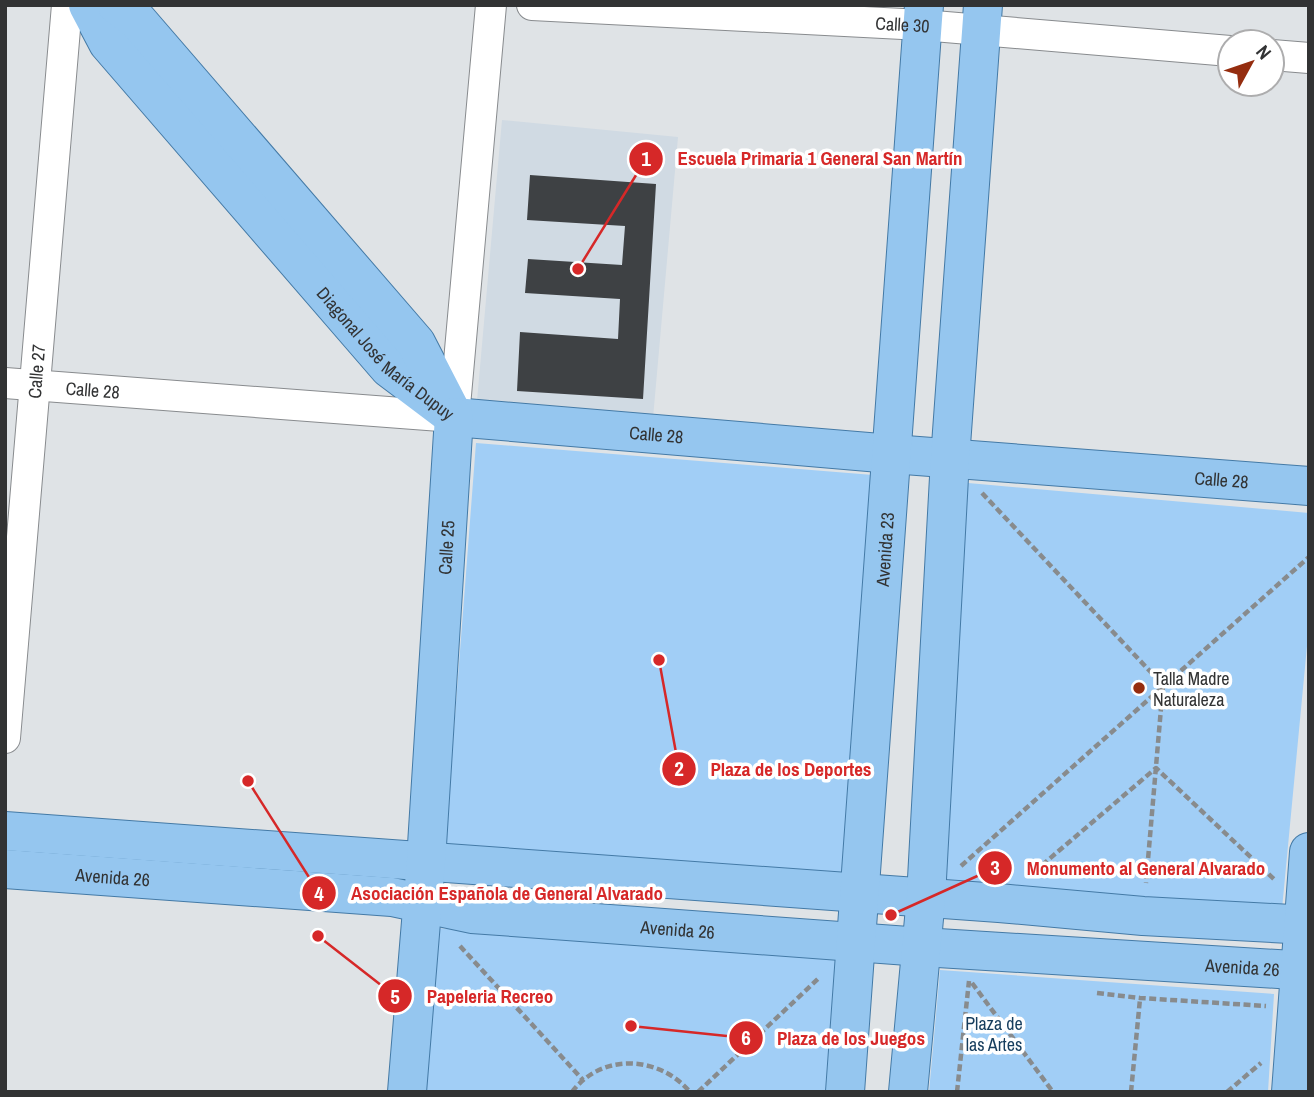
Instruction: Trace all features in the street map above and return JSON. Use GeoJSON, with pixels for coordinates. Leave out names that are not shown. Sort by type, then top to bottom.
{"type":"FeatureCollection","features":[{"type":"Feature","properties":{"kind":"main road","name":"Diagonal José María Dupuy"},"geometry":{"type":"LineString","coordinates":[[88,5],[108,43],[389,368],[454,417]]}},
{"type":"Feature","properties":{"kind":"main road","name":"Diagonal José María Dupuy"},"geometry":{"type":"LineString","coordinates":[[117,5],[137,20],[416,343],[454,417]]}},
{"type":"Feature","properties":{"kind":"main road","name":"Avenida 23"},"geometry":{"type":"LineString","coordinates":[[845,1092],[923,15]]}},
{"type":"Feature","properties":{"kind":"main road"},"geometry":{"type":"LineString","coordinates":[[908,1092],[922,947],[914,896],[982,18]]}},
{"type":"Feature","properties":{"kind":"main road","name":"Calle 28"},"geometry":{"type":"LineString","coordinates":[[454,417],[1304,488]]}},
{"type":"Feature","properties":{"kind":"main road","name":"Calle 25"},"geometry":{"type":"LineString","coordinates":[[407,1092],[423,905],[454,417]]}},
{"type":"Feature","properties":{"kind":"main road"},"geometry":{"type":"LineString","coordinates":[[5,831],[999,902],[1143,916],[1305,919]]}},
{"type":"Feature","properties":{"kind":"main road"},"geometry":{"type":"LineString","coordinates":[[1277,1082],[1304,971],[1309,852]]}},
{"type":"Feature","properties":{"kind":"main road","name":"Avenida 26"},"geometry":{"type":"LineString","coordinates":[[5,869],[393,897],[472,914],[922,947],[1304,971]]}},
{"type":"Feature","properties":{"kind":"street","name":"Calle 27"},"geometry":{"type":"LineString","coordinates":[[5,738],[67,5]]}},
{"type":"Feature","properties":{"kind":"street","name":"Calle 25"},"geometry":{"type":"LineString","coordinates":[[454,417],[491,5]]}},
{"type":"Feature","properties":{"kind":"street","name":"Calle 30"},"geometry":{"type":"LineString","coordinates":[[532,5],[982,18],[1216,49]]}},
{"type":"Feature","properties":{"kind":"street"},"geometry":{"type":"LineString","coordinates":[[1286,56],[1309,58]]}},
{"type":"Feature","properties":{"kind":"street","name":"Calle 28"},"geometry":{"type":"LineString","coordinates":[[5,383],[454,417]]}},
{"type":"Feature","properties":{"kind":"path"},"geometry":{"type":"LineString","coordinates":[[950,458],[1163,685],[1143,916]]}},
{"type":"Feature","properties":{"kind":"path"},"geometry":{"type":"LineString","coordinates":[[914,896],[1309,557]]}},
{"type":"Feature","properties":{"kind":"path"},"geometry":{"type":"LineString","coordinates":[[999,902],[1156,768]]}},
{"type":"Feature","properties":{"kind":"path"},"geometry":{"type":"LineString","coordinates":[[1156,768],[1305,919]]}},
{"type":"Feature","properties":{"kind":"path"},"geometry":{"type":"LineString","coordinates":[[423,905],[583,1080]]}},
{"type":"Feature","properties":{"kind":"path"},"geometry":{"type":"LineString","coordinates":[[698,1092],[857,942]]}},
{"type":"Feature","properties":{"kind":"path"},"geometry":{"type":"LineString","coordinates":[[969,978],[982,980]]}},
{"type":"Feature","properties":{"kind":"path"},"geometry":{"type":"LineString","coordinates":[[957,1092],[969,978]]}},
{"type":"Feature","properties":{"kind":"path"},"geometry":{"type":"LineString","coordinates":[[969,978],[1053,1092]]}},
{"type":"Feature","properties":{"kind":"path"},"geometry":{"type":"LineString","coordinates":[[1087,992],[1267,1006],[1266,1020]]}},
{"type":"Feature","properties":{"kind":"path"},"geometry":{"type":"LineString","coordinates":[[1131,1092],[1140,998]]}},
{"type":"Feature","properties":{"kind":"path"},"geometry":{"type":"LineString","coordinates":[[1227,1092],[1264,1061],[1277,1082]]}},
{"type":"Feature","properties":{"kind":"path"},"geometry":{"type":"LineString","coordinates":[[572,1092],[583,1080],[604,1067],[634,1062],[659,1068],[681,1082],[690,1092]]}},
{"type":"Feature","properties":{"kind":"shaded area"},"geometry":{"type":"Polygon","coordinates":[[[502,120],[678,137],[653,418],[477,401],[502,120]]]}},
{"type":"Feature","properties":{"kind":"green space"},"geometry":{"type":"Polygon","coordinates":[[[476,443],[873,475],[843,877],[445,846],[476,443]]]}},
{"type":"Feature","properties":{"kind":"green space"},"geometry":{"type":"Polygon","coordinates":[[[968,483],[1309,513],[1309,625],[1282,909],[941,884],[968,483]]]}},
{"type":"Feature","properties":{"kind":"green space"},"geometry":{"type":"Polygon","coordinates":[[[438,928],[836,960],[826,1092],[426,1092],[438,928]]]}},
{"type":"Feature","properties":{"kind":"green space","name":"Plaza de las Artes"},"geometry":{"type":"Polygon","coordinates":[[[940,970],[1274,994],[1268,1092],[929,1092],[940,970]]]}},
{"type":"Feature","properties":{"kind":"building"},"geometry":{"type":"Polygon","coordinates":[[[530,175],[656,184],[643,399],[517,391],[520,332],[618,339],[620,299],[525,293],[528,259],[622,265],[625,226],[527,220],[530,175]]]}},
{"type":"Feature","properties":{"kind":"place","name":"Escuela Primaria 1 General San Martín"},"geometry":{"type":"Point","coordinates":[578,269]}},
{"type":"Feature","properties":{"kind":"place","name":"Plaza de los Deportes"},"geometry":{"type":"Point","coordinates":[659,660]}},
{"type":"Feature","properties":{"kind":"place","name":"Talla Madre Naturaleza"},"geometry":{"type":"Point","coordinates":[1139,688]}},
{"type":"Feature","properties":{"kind":"place","name":"Asociación Española de General Alvarado"},"geometry":{"type":"Point","coordinates":[248,781]}},
{"type":"Feature","properties":{"kind":"place","name":"Monumento al General Alvarado"},"geometry":{"type":"Point","coordinates":[891,915]}},
{"type":"Feature","properties":{"kind":"place","name":"Papeleria Recreo"},"geometry":{"type":"Point","coordinates":[318,936]}},
{"type":"Feature","properties":{"kind":"place","name":"Plaza de los Juegos"},"geometry":{"type":"Point","coordinates":[631,1026]}}]}
